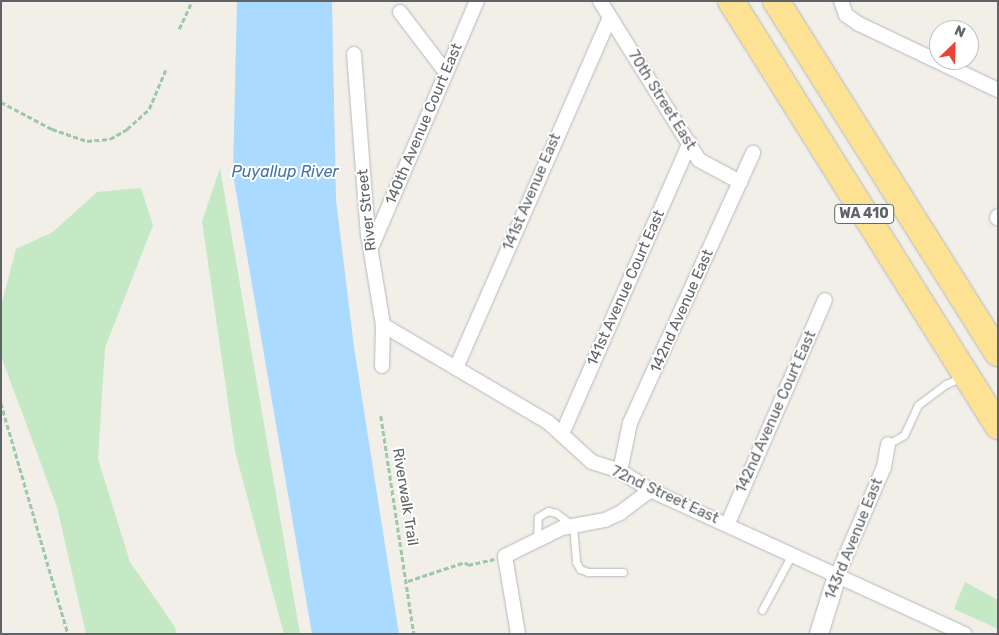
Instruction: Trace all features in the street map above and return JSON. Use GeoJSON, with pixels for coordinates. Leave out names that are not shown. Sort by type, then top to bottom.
{"type":"FeatureCollection","features":[{"type":"Feature","properties":{"kind":"highway","name":"WA 410"},"geometry":{"type":"LineString","coordinates":[[731,1],[998,426]]}},
{"type":"Feature","properties":{"kind":"highway","name":"WA 410"},"geometry":{"type":"LineString","coordinates":[[776,1],[998,353]]}},
{"type":"Feature","properties":{"kind":"street","name":"140th Avenue Court East"},"geometry":{"type":"LineString","coordinates":[[371,248],[446,71],[478,1]]}},
{"type":"Feature","properties":{"kind":"street","name":"70th Street East"},"geometry":{"type":"LineString","coordinates":[[600,1],[700,160],[709,168],[740,182]]}},
{"type":"Feature","properties":{"kind":"street"},"geometry":{"type":"LineString","coordinates":[[841,3],[846,15],[859,24],[998,90]]}},
{"type":"Feature","properties":{"kind":"street"},"geometry":{"type":"LineString","coordinates":[[400,12],[446,71]]}},
{"type":"Feature","properties":{"kind":"street","name":"141st Avenue East"},"geometry":{"type":"LineString","coordinates":[[456,368],[610,16]]}},
{"type":"Feature","properties":{"kind":"street","name":"River Street"},"geometry":{"type":"LineString","coordinates":[[354,54],[371,248],[383,325],[382,366]]}},
{"type":"Feature","properties":{"kind":"street","name":"141st Avenue Court East"},"geometry":{"type":"LineString","coordinates":[[562,434],[690,143]]}},
{"type":"Feature","properties":{"kind":"street","name":"142nd Avenue East"},"geometry":{"type":"LineString","coordinates":[[620,471],[630,423],[753,153]]}},
{"type":"Feature","properties":{"kind":"street","name":"142nd Avenue Court East"},"geometry":{"type":"LineString","coordinates":[[728,523],[825,300]]}},
{"type":"Feature","properties":{"kind":"street","name":"72nd Street East"},"geometry":{"type":"LineString","coordinates":[[383,325],[548,422],[592,462],[620,471],[650,490],[728,523],[837,576],[966,634]]}},
{"type":"Feature","properties":{"kind":"street","name":"143rd Avenue East"},"geometry":{"type":"LineString","coordinates":[[819,634],[837,576],[884,467],[888,444]]}},
{"type":"Feature","properties":{"kind":"street"},"geometry":{"type":"LineString","coordinates":[[518,634],[506,556],[573,526],[605,520],[620,513],[650,490]]}},
{"type":"Feature","properties":{"kind":"lane"},"geometry":{"type":"LineString","coordinates":[[888,444],[904,435],[918,405],[946,384],[966,376]]}},
{"type":"Feature","properties":{"kind":"lane"},"geometry":{"type":"LineString","coordinates":[[537,541],[536,521],[541,513],[556,513],[573,526],[576,562],[580,569],[588,572],[623,572]]}},
{"type":"Feature","properties":{"kind":"lane"},"geometry":{"type":"LineString","coordinates":[[762,610],[792,554]]}},
{"type":"Feature","properties":{"kind":"path"},"geometry":{"type":"LineString","coordinates":[[178,29],[192,1]]}},
{"type":"Feature","properties":{"kind":"path"},"geometry":{"type":"LineString","coordinates":[[1,102],[52,129],[88,141],[110,138],[127,129],[149,109],[166,69]]}},
{"type":"Feature","properties":{"kind":"path"},"geometry":{"type":"LineString","coordinates":[[1,403],[68,634]]}},
{"type":"Feature","properties":{"kind":"path","name":"Riverwalk Trail"},"geometry":{"type":"LineString","coordinates":[[381,416],[408,581],[414,634]]}},
{"type":"Feature","properties":{"kind":"path"},"geometry":{"type":"LineString","coordinates":[[408,581],[465,562],[468,565],[506,556]]}},
{"type":"Feature","properties":{"kind":"green space"},"geometry":{"type":"Polygon","coordinates":[[[220,168],[300,634],[284,634],[235,451],[202,221],[220,168]]]}},
{"type":"Feature","properties":{"kind":"green space"},"geometry":{"type":"Polygon","coordinates":[[[141,188],[153,225],[105,348],[98,459],[130,562],[175,627],[176,634],[86,634],[57,507],[1,356],[1,306],[16,249],[53,232],[97,192],[141,188]]]}},
{"type":"Feature","properties":{"kind":"green space"},"geometry":{"type":"Polygon","coordinates":[[[965,582],[998,600],[998,629],[954,609],[965,582]]]}},
{"type":"Feature","properties":{"kind":"water","name":"Puyallup River"},"geometry":{"type":"Polygon","coordinates":[[[237,1],[332,1],[336,200],[354,347],[399,634],[312,634],[233,174],[237,1]]]}}]}
